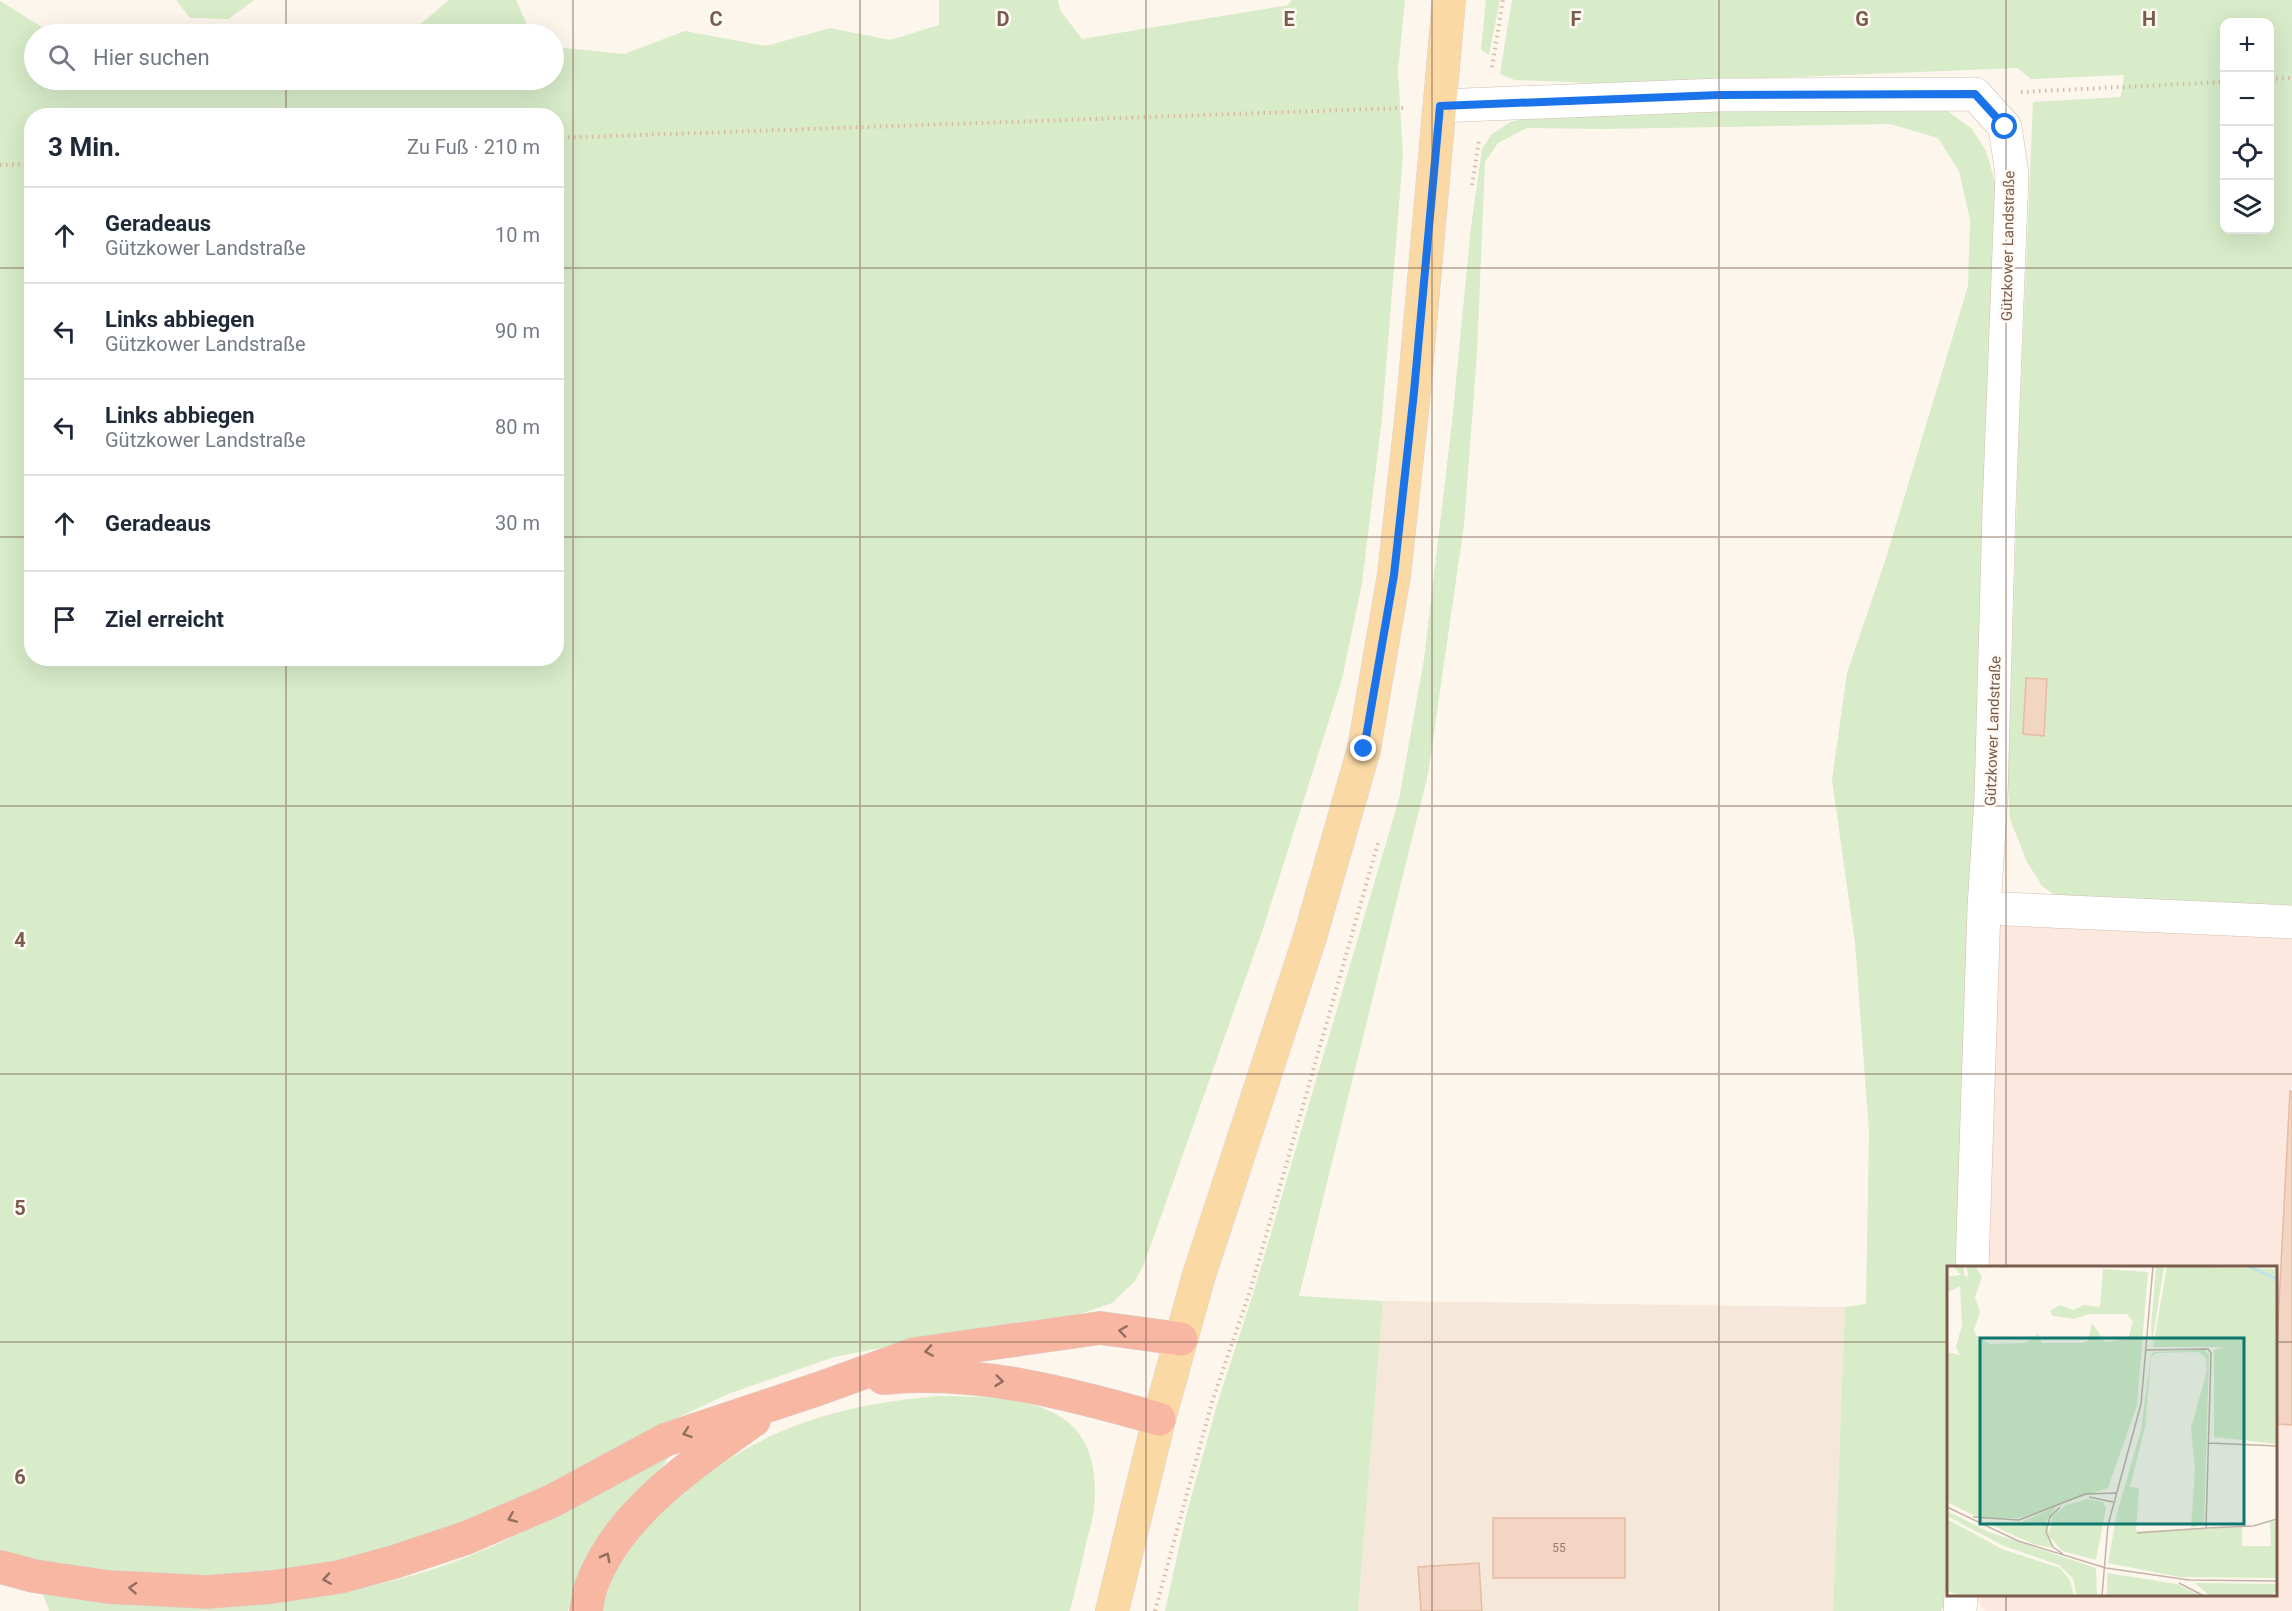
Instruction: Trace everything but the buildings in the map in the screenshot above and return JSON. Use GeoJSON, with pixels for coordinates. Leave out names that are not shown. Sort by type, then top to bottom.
{"type":"FeatureCollection","features":[{"type":"Feature","properties":{"kind":"highway"},"geometry":{"type":"LineString","coordinates":[[0,1567],[33,1576],[108,1587],[207,1592],[272,1587],[339,1577],[394,1562],[466,1538],[552,1501],[665,1440],[915,1354],[1100,1328],[1180,1339]]}},
{"type":"Feature","properties":{"kind":"highway"},"geometry":{"type":"LineString","coordinates":[[836,1382],[917,1375],[965,1377],[1034,1386],[1087,1398],[1159,1419]]}},
{"type":"Feature","properties":{"kind":"highway"},"geometry":{"type":"LineString","coordinates":[[586,1611],[591,1585],[611,1548],[634,1515],[670,1484],[782,1400]]}},
{"type":"Feature","properties":{"kind":"main road"},"geometry":{"type":"LineString","coordinates":[[1112,1611],[1159,1419],[1198,1275],[1310,937],[1364,749],[1394,575],[1414,392],[1449,0]]}},
{"type":"Feature","properties":{"kind":"street"},"geometry":{"type":"LineString","coordinates":[[1440,106],[1719,95],[1975,94]]}},
{"type":"Feature","properties":{"kind":"street","name":"Gützkower Landstraße"},"geometry":{"type":"LineString","coordinates":[[1972,1266],[2012,174],[2005,127],[1975,94]]}},
{"type":"Feature","properties":{"kind":"street"},"geometry":{"type":"LineString","coordinates":[[1984,908],[2292,922]]}},
{"type":"Feature","properties":{"kind":"street"},"geometry":{"type":"LineString","coordinates":[[1960,1611],[1961,1596]]}},
{"type":"Feature","properties":{"kind":"path"},"geometry":{"type":"LineString","coordinates":[[1470,196],[1503,0]]}},
{"type":"Feature","properties":{"kind":"path"},"geometry":{"type":"LineString","coordinates":[[2274,80],[2292,78]]}},
{"type":"Feature","properties":{"kind":"path"},"geometry":{"type":"LineString","coordinates":[[1975,94],[2220,82]]}},
{"type":"Feature","properties":{"kind":"path"},"geometry":{"type":"LineString","coordinates":[[564,138],[1440,106]]}},
{"type":"Feature","properties":{"kind":"path"},"geometry":{"type":"LineString","coordinates":[[0,165],[24,164]]}},
{"type":"Feature","properties":{"kind":"shaded area"},"geometry":{"type":"Polygon","coordinates":[[[1999,917],[2292,932],[2292,1611],[1985,1611],[1974,1596],[2277,1596],[2277,1266],[1985,1266],[1999,917]]]}},
{"type":"Feature","properties":{"kind":"shaded area"},"geometry":{"type":"Polygon","coordinates":[[[1383,1301],[1845,1307],[1833,1611],[1358,1611],[1383,1301]]]}},
{"type":"Feature","properties":{"kind":"green space"},"geometry":{"type":"Polygon","coordinates":[[[176,0],[254,0],[229,19],[190,18],[176,0]]]}},
{"type":"Feature","properties":{"kind":"green space"},"geometry":{"type":"Polygon","coordinates":[[[449,0],[516,0],[527,24],[421,24],[449,0]]]}},
{"type":"Feature","properties":{"kind":"green space"},"geometry":{"type":"Polygon","coordinates":[[[939,0],[1058,0],[1060,10],[1082,39],[1288,5],[1292,0],[1405,0],[1398,71],[1403,155],[1382,418],[1362,584],[1342,679],[1263,929],[1144,1264],[1135,1281],[1112,1303],[1077,1315],[948,1335],[834,1357],[728,1394],[658,1427],[547,1485],[433,1534],[350,1560],[272,1576],[165,1576],[97,1573],[0,1556],[0,1],[37,24],[24,24],[24,90],[564,90],[564,48],[624,54],[685,31],[766,46],[830,28],[890,40],[939,25],[939,0]]]}},
{"type":"Feature","properties":{"kind":"green space"},"geometry":{"type":"Polygon","coordinates":[[[1486,0],[1500,0],[1489,55],[1481,50],[1486,0]]]}},
{"type":"Feature","properties":{"kind":"green space"},"geometry":{"type":"Polygon","coordinates":[[[1512,0],[2292,0],[2292,908],[2059,898],[2042,886],[2027,862],[2010,819],[2008,786],[2019,430],[2033,102],[2121,97],[2124,75],[2031,79],[2017,68],[1620,84],[1515,80],[1500,74],[1512,0]]]}},
{"type":"Feature","properties":{"kind":"green space"},"geometry":{"type":"Polygon","coordinates":[[[1941,106],[1972,129],[1986,151],[1996,185],[1960,1266],[1947,1266],[1947,1596],[1949,1596],[1941,1611],[1833,1611],[1845,1307],[1866,1304],[1869,1132],[1855,943],[1832,780],[1847,673],[1885,561],[1968,286],[1970,220],[1959,171],[1938,138],[1890,124],[1603,129],[1527,128],[1498,143],[1485,162],[1477,353],[1464,525],[1428,774],[1299,1296],[1383,1301],[1358,1611],[1165,1611],[1186,1516],[1218,1401],[1253,1294],[1399,799],[1424,659],[1452,422],[1471,227],[1482,149],[1491,135],[1510,122],[1537,115],[1941,106]]]}},
{"type":"Feature","properties":{"kind":"green space"},"geometry":{"type":"Polygon","coordinates":[[[938,1396],[999,1399],[1026,1403],[1051,1411],[1071,1425],[1086,1445],[1094,1472],[1094,1508],[1070,1611],[600,1611],[614,1575],[630,1547],[640,1535],[679,1497],[738,1453],[800,1424],[832,1414],[901,1400],[938,1396]]]}},
{"type":"Feature","properties":{"kind":"green space"},"geometry":{"type":"Polygon","coordinates":[[[672,1453],[573,1590],[568,1611],[49,1611],[42,1592],[154,1602],[211,1603],[324,1594],[379,1584],[433,1569],[486,1549],[557,1515],[672,1453]]]}},
{"type":"Feature","properties":{"kind":"route"},"geometry":{"type":"LineString","coordinates":[[1364,749],[1394,575],[1414,392],[1440,106],[1719,95],[1975,94],[2005,127]]}}]}
